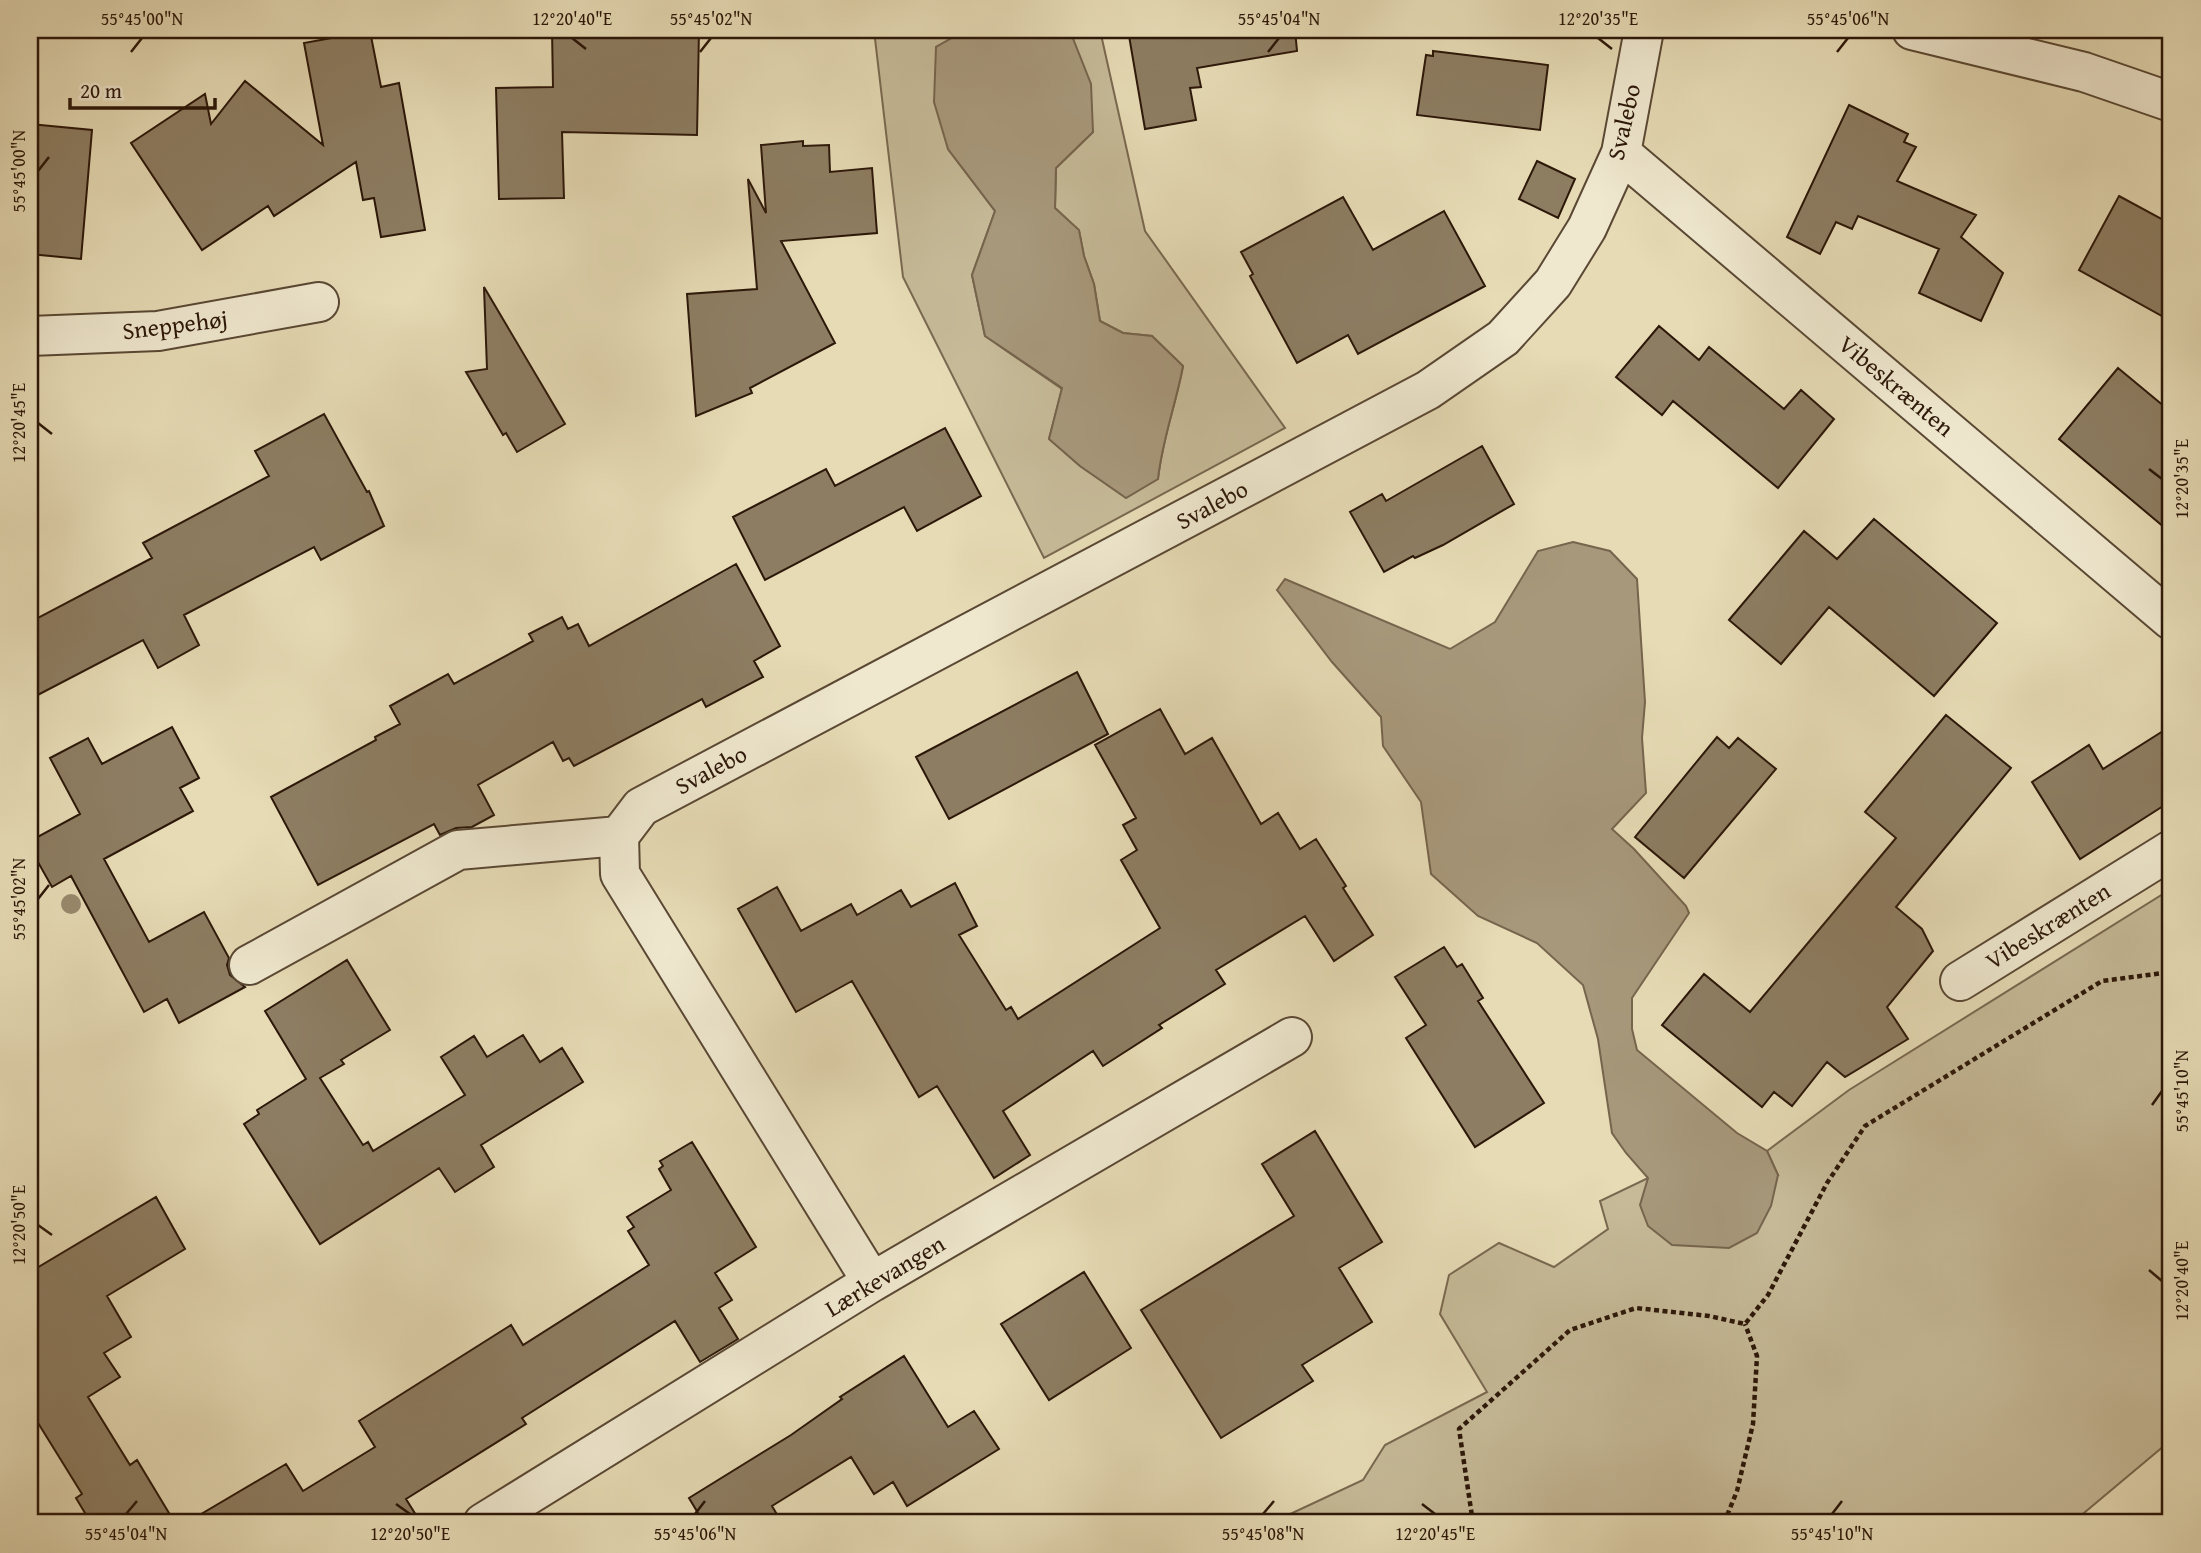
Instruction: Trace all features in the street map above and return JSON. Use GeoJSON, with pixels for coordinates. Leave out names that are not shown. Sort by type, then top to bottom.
{"type":"FeatureCollection","features":[{"type":"Feature","properties":{"kind":"street","name":"Svalebo"},"geometry":{"type":"LineString","coordinates":[[619,836],[641,807],[1428,390],[1503,338],[1553,283],[1587,228],[1621,153],[1644,30]]}},
{"type":"Feature","properties":{"kind":"street"},"geometry":{"type":"LineString","coordinates":[[1912,30],[2084,72],[2171,102]]}},
{"type":"Feature","properties":{"kind":"street","name":"Vibeskrænten"},"geometry":{"type":"LineString","coordinates":[[1621,153],[2171,620]]}},
{"type":"Feature","properties":{"kind":"street","name":"Sneppehøj"},"geometry":{"type":"LineString","coordinates":[[30,336],[158,331],[319,302]]}},
{"type":"Feature","properties":{"kind":"street"},"geometry":{"type":"LineString","coordinates":[[249,965],[458,850],[619,836],[620,874],[872,1282]]}},
{"type":"Feature","properties":{"kind":"street","name":"Vibeskrænten"},"geometry":{"type":"LineString","coordinates":[[1960,981],[2171,850]]}},
{"type":"Feature","properties":{"kind":"street","name":"Lærkevangen"},"geometry":{"type":"LineString","coordinates":[[483,1523],[872,1282],[1292,1037]]}},
{"type":"Feature","properties":{"kind":"path"},"geometry":{"type":"LineString","coordinates":[[1745,1324],[1768,1295],[1827,1182],[1865,1126],[2102,981],[2171,972]]}},
{"type":"Feature","properties":{"kind":"path"},"geometry":{"type":"LineString","coordinates":[[1473,1523],[1459,1429],[1570,1330],[1636,1308],[1709,1316],[1745,1324]]}},
{"type":"Feature","properties":{"kind":"path"},"geometry":{"type":"LineString","coordinates":[[1724,1523],[1737,1492],[1753,1424],[1758,1356],[1745,1324]]}},
{"type":"Feature","properties":{"kind":"shaded area"},"geometry":{"type":"Polygon","coordinates":[[[874,30],[966,30],[936,47],[948,149],[995,211],[972,275],[985,336],[1062,389],[1049,439],[1080,466],[1126,497],[1158,479],[1183,366],[1152,336],[1123,333],[1100,321],[1094,284],[1079,231],[1055,208],[1056,168],[1093,132],[1070,31],[1066,30],[1100,30],[1145,231],[1285,428],[1044,558],[903,277],[874,30]]]}},
{"type":"Feature","properties":{"kind":"shaded area"},"geometry":{"type":"Polygon","coordinates":[[[966,30],[1070,31],[1091,84],[1093,132],[1056,168],[1055,208],[1079,230],[1084,256],[1094,284],[1100,321],[1123,333],[1152,336],[1183,366],[1158,479],[1126,498],[1080,466],[1049,439],[1062,388],[985,336],[972,275],[995,211],[948,149],[934,102],[936,47],[966,30]]]}},
{"type":"Feature","properties":{"kind":"shaded area"},"geometry":{"type":"Polygon","coordinates":[[[1573,542],[1610,551],[1637,579],[1645,702],[1642,738],[1646,793],[1612,829],[1634,849],[1686,906],[1689,913],[1632,998],[1632,1029],[1637,1050],[1737,1133],[1767,1151],[1778,1175],[1771,1206],[1757,1233],[1729,1248],[1672,1245],[1648,1226],[1640,1205],[1648,1178],[1612,1133],[1598,1039],[1583,985],[1537,943],[1478,916],[1431,874],[1421,802],[1383,746],[1381,717],[1332,662],[1277,590],[1285,579],[1450,649],[1495,622],[1538,551],[1573,542]]]}},
{"type":"Feature","properties":{"kind":"shaded area"},"geometry":{"type":"Polygon","coordinates":[[[2171,889],[2171,1440],[2072,1523],[1271,1523],[1363,1480],[1385,1445],[1487,1392],[1440,1314],[1449,1275],[1499,1243],[1554,1267],[1608,1229],[1600,1201],[1648,1178],[1778,1175],[1767,1151],[1849,1090],[2171,889]]]}},
{"type":"Feature","properties":{"kind":"building"},"geometry":{"type":"Polygon","coordinates":[[[552,30],[699,30],[697,135],[562,132],[564,198],[499,199],[496,88],[553,87],[552,30]]]}},
{"type":"Feature","properties":{"kind":"building"},"geometry":{"type":"Polygon","coordinates":[[[1128,30],[1295,30],[1297,51],[1197,68],[1201,87],[1190,88],[1196,120],[1145,129],[1128,30]]]}},
{"type":"Feature","properties":{"kind":"building"},"geometry":{"type":"Polygon","coordinates":[[[370,31],[381,87],[399,83],[425,230],[381,237],[374,198],[363,200],[356,162],[274,216],[268,206],[202,250],[131,143],[205,94],[211,124],[245,81],[323,145],[304,43],[370,31]]]}},
{"type":"Feature","properties":{"kind":"building"},"geometry":{"type":"Polygon","coordinates":[[[1433,51],[1548,65],[1540,130],[1417,115],[1426,55],[1433,56],[1433,51]]]}},
{"type":"Feature","properties":{"kind":"building"},"geometry":{"type":"Polygon","coordinates":[[[1849,105],[1908,134],[1904,142],[1916,147],[1897,181],[1976,215],[1961,237],[2003,273],[1981,321],[1919,293],[1939,249],[1858,216],[1852,229],[1836,222],[1820,254],[1787,237],[1849,105]]]}},
{"type":"Feature","properties":{"kind":"building"},"geometry":{"type":"Polygon","coordinates":[[[30,124],[92,130],[81,259],[30,254],[30,124]]]}},
{"type":"Feature","properties":{"kind":"building"},"geometry":{"type":"Polygon","coordinates":[[[803,141],[803,146],[829,145],[830,172],[872,168],[877,233],[781,241],[835,343],[750,388],[752,393],[696,416],[687,294],[757,289],[748,179],[766,213],[761,145],[803,141]]]}},
{"type":"Feature","properties":{"kind":"building"},"geometry":{"type":"Polygon","coordinates":[[[1537,161],[1575,179],[1558,218],[1519,199],[1537,161]]]}},
{"type":"Feature","properties":{"kind":"building"},"geometry":{"type":"Polygon","coordinates":[[[2119,196],[2171,224],[2171,321],[2079,270],[2119,196]]]}},
{"type":"Feature","properties":{"kind":"building"},"geometry":{"type":"Polygon","coordinates":[[[1343,197],[1373,250],[1444,211],[1485,286],[1358,354],[1348,335],[1297,363],[1250,276],[1253,274],[1241,252],[1343,197]]]}},
{"type":"Feature","properties":{"kind":"building"},"geometry":{"type":"Polygon","coordinates":[[[484,287],[565,424],[517,452],[506,433],[503,435],[466,372],[487,369],[484,287]]]}},
{"type":"Feature","properties":{"kind":"building"},"geometry":{"type":"Polygon","coordinates":[[[1659,326],[1699,360],[1709,347],[1784,409],[1801,390],[1834,419],[1778,488],[1673,401],[1662,415],[1616,377],[1659,326]]]}},
{"type":"Feature","properties":{"kind":"building"},"geometry":{"type":"Polygon","coordinates":[[[2118,368],[2171,412],[2171,533],[2059,439],[2118,368]]]}},
{"type":"Feature","properties":{"kind":"building"},"geometry":{"type":"Polygon","coordinates":[[[324,414],[367,492],[369,491],[384,526],[321,560],[314,547],[184,615],[199,645],[158,668],[143,640],[30,699],[30,622],[152,558],[143,543],[269,476],[255,451],[324,414]]]}},
{"type":"Feature","properties":{"kind":"building"},"geometry":{"type":"Polygon","coordinates":[[[945,428],[981,496],[917,531],[904,507],[765,580],[733,517],[826,469],[835,486],[945,428]]]}},
{"type":"Feature","properties":{"kind":"building"},"geometry":{"type":"Polygon","coordinates":[[[1482,446],[1514,504],[1443,545],[1415,558],[1413,556],[1384,572],[1350,512],[1382,494],[1386,501],[1482,446]]]}},
{"type":"Feature","properties":{"kind":"building"},"geometry":{"type":"Polygon","coordinates":[[[1874,519],[1997,623],[1934,696],[1829,607],[1781,664],[1729,620],[1804,531],[1837,559],[1874,519]]]}},
{"type":"Feature","properties":{"kind":"building"},"geometry":{"type":"Polygon","coordinates":[[[736,564],[780,646],[754,661],[763,677],[706,707],[702,699],[574,766],[569,758],[563,761],[553,742],[478,785],[494,815],[472,827],[456,828],[440,835],[434,824],[318,885],[271,797],[376,740],[375,737],[400,724],[390,706],[448,674],[454,684],[533,641],[529,634],[562,617],[568,629],[578,624],[589,646],[736,564]]]}},
{"type":"Feature","properties":{"kind":"building"},"geometry":{"type":"Polygon","coordinates":[[[1077,672],[1108,734],[949,819],[916,757],[1077,672]]]}},
{"type":"Feature","properties":{"kind":"building"},"geometry":{"type":"Polygon","coordinates":[[[1160,709],[1185,754],[1212,738],[1261,824],[1278,813],[1300,849],[1316,839],[1373,935],[1334,961],[1305,916],[1216,970],[1225,984],[1159,1025],[1162,1028],[1103,1066],[1093,1051],[1003,1111],[1030,1155],[994,1178],[937,1086],[919,1097],[852,981],[796,1012],[738,909],[777,887],[801,931],[851,904],[857,915],[901,890],[911,907],[955,883],[977,926],[959,935],[1006,1010],[1011,1007],[1018,1019],[1160,928],[1121,860],[1137,850],[1123,825],[1136,818],[1095,745],[1160,709]]]}},
{"type":"Feature","properties":{"kind":"building"},"geometry":{"type":"Polygon","coordinates":[[[1946,715],[2011,768],[1896,907],[1922,929],[1933,951],[1887,1007],[1908,1039],[1845,1077],[1827,1062],[1792,1106],[1774,1092],[1762,1107],[1662,1025],[1704,974],[1750,1012],[1896,838],[1865,812],[1946,715]]]}},
{"type":"Feature","properties":{"kind":"building"},"geometry":{"type":"Polygon","coordinates":[[[2171,726],[2171,801],[2080,859],[2032,782],[2089,745],[2103,769],[2171,726]]]}},
{"type":"Feature","properties":{"kind":"building"},"geometry":{"type":"Polygon","coordinates":[[[172,727],[199,778],[180,788],[193,811],[104,859],[149,942],[204,912],[229,958],[227,965],[230,975],[245,987],[179,1023],[167,999],[144,1012],[71,876],[52,887],[30,848],[30,841],[80,814],[50,758],[88,738],[102,764],[172,727]]]}},
{"type":"Feature","properties":{"kind":"building"},"geometry":{"type":"Polygon","coordinates":[[[1717,737],[1729,748],[1738,738],[1776,769],[1684,878],[1635,837],[1717,737]]]}},
{"type":"Feature","properties":{"kind":"building"},"geometry":{"type":"Polygon","coordinates":[[[1444,947],[1457,967],[1462,964],[1483,998],[1478,1001],[1544,1103],[1475,1147],[1406,1038],[1426,1025],[1395,977],[1444,947]]]}},
{"type":"Feature","properties":{"kind":"building"},"geometry":{"type":"Polygon","coordinates":[[[347,960],[390,1030],[341,1060],[344,1064],[320,1078],[363,1145],[368,1142],[373,1151],[465,1095],[441,1057],[474,1036],[487,1057],[523,1035],[540,1062],[562,1048],[583,1082],[481,1145],[494,1167],[455,1192],[439,1168],[320,1244],[244,1124],[259,1114],[257,1110],[306,1079],[265,1011],[347,960]]]}},
{"type":"Feature","properties":{"kind":"building"},"geometry":{"type":"Polygon","coordinates":[[[1315,1131],[1382,1242],[1339,1268],[1372,1322],[1302,1365],[1313,1381],[1221,1438],[1141,1310],[1294,1216],[1262,1164],[1315,1131]]]}},
{"type":"Feature","properties":{"kind":"building"},"geometry":{"type":"Polygon","coordinates":[[[692,1142],[756,1247],[715,1273],[732,1300],[719,1308],[738,1339],[700,1362],[675,1321],[522,1418],[526,1424],[406,1499],[421,1523],[186,1523],[286,1464],[303,1491],[375,1447],[359,1421],[511,1325],[523,1345],[649,1265],[628,1231],[634,1227],[627,1217],[671,1190],[659,1169],[663,1166],[660,1161],[692,1142]]]}},
{"type":"Feature","properties":{"kind":"building"},"geometry":{"type":"Polygon","coordinates":[[[156,1197],[185,1249],[107,1296],[131,1337],[104,1353],[120,1377],[88,1397],[130,1465],[137,1460],[175,1523],[91,1523],[76,1498],[82,1494],[30,1410],[30,1272],[156,1197]]]}},
{"type":"Feature","properties":{"kind":"building"},"geometry":{"type":"Polygon","coordinates":[[[1084,1272],[1131,1348],[1049,1400],[1001,1324],[1084,1272]]]}},
{"type":"Feature","properties":{"kind":"building"},"geometry":{"type":"Polygon","coordinates":[[[904,1356],[948,1427],[974,1411],[999,1449],[907,1506],[893,1482],[874,1494],[851,1457],[772,1506],[782,1523],[704,1523],[689,1498],[791,1435],[842,1399],[840,1397],[904,1356]]]}}]}
